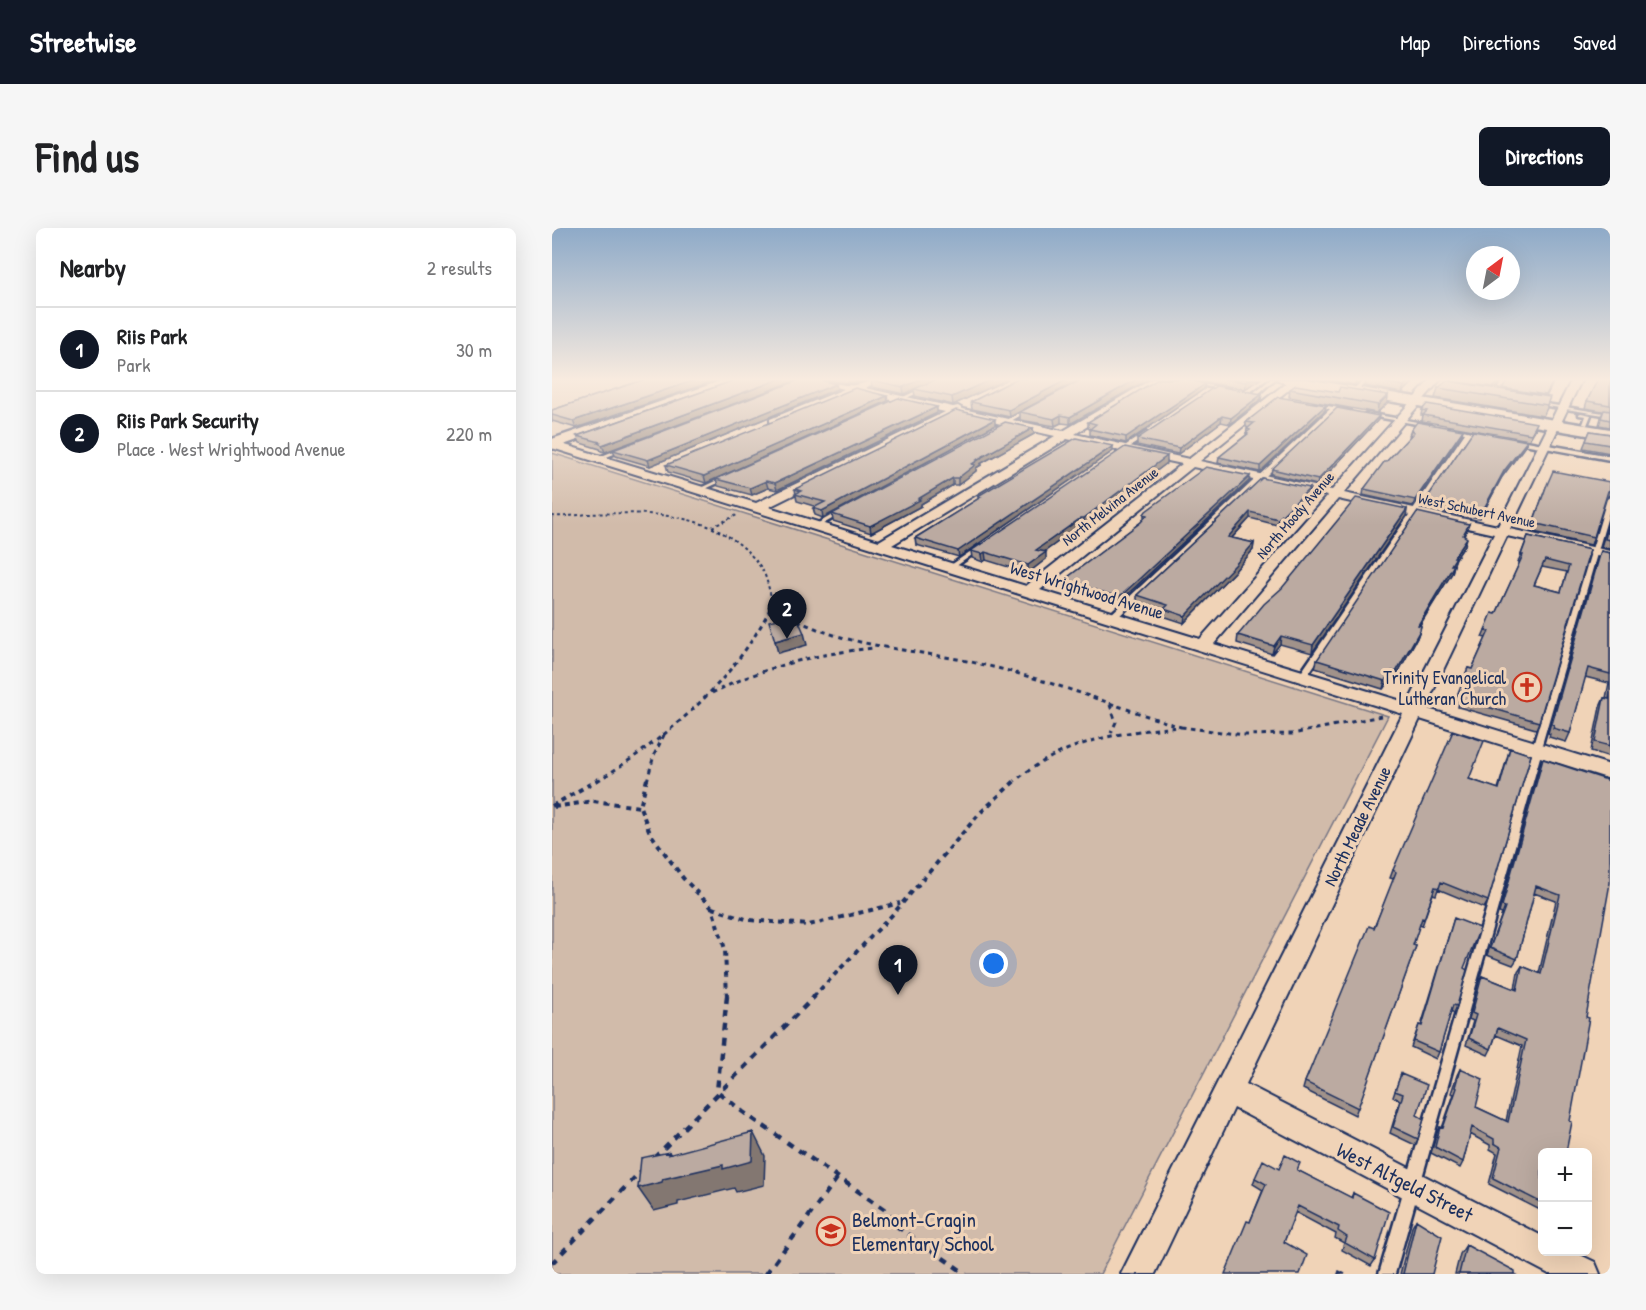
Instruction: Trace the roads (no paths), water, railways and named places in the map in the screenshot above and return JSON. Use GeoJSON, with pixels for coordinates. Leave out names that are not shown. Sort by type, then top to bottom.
{"type":"FeatureCollection","features":[{"type":"Feature","properties":{"kind":"main road"},"geometry":{"type":"LineString","coordinates":[[552,444],[598,428]]}},
{"type":"Feature","properties":{"kind":"main road"},"geometry":{"type":"LineString","coordinates":[[1572,428],[1610,434]]}},
{"type":"Feature","properties":{"kind":"street"},"geometry":{"type":"LineString","coordinates":[[749,510],[917,428]]}},
{"type":"Feature","properties":{"kind":"street","name":"West Schubert Avenue"},"geometry":{"type":"LineString","coordinates":[[1023,428],[1065,435],[1120,451],[1191,462],[1610,555]]}},
{"type":"Feature","properties":{"kind":"street"},"geometry":{"type":"LineString","coordinates":[[880,546],[1077,428]]}},
{"type":"Feature","properties":{"kind":"street","name":"North Melvina Avenue"},"geometry":{"type":"LineString","coordinates":[[1028,592],[1237,428]]}},
{"type":"Feature","properties":{"kind":"street","name":"North Moody Avenue"},"geometry":{"type":"LineString","coordinates":[[1203,646],[1392,428]]}},
{"type":"Feature","properties":{"kind":"street","name":"North Meade Avenue"},"geometry":{"type":"LineString","coordinates":[[1138,1274],[1553,428]]}},
{"type":"Feature","properties":{"kind":"street","name":"West Wrightwood Avenue"},"geometry":{"type":"LineString","coordinates":[[552,444],[699,490],[749,510],[816,526],[1610,772]]}},
{"type":"Feature","properties":{"kind":"street"},"geometry":{"type":"LineString","coordinates":[[647,474],[669,465]]}},
{"type":"Feature","properties":{"kind":"street","name":"West Altgeld Street"},"geometry":{"type":"LineString","coordinates":[[1228,1090],[1583,1274]]}},
{"type":"Feature","properties":{"kind":"lane"},"geometry":{"type":"LineString","coordinates":[[1120,451],[1155,428]]}},
{"type":"Feature","properties":{"kind":"lane"},"geometry":{"type":"LineString","coordinates":[[1112,618],[1313,428]]}},
{"type":"Feature","properties":{"kind":"lane"},"geometry":{"type":"LineString","coordinates":[[1445,429],[1490,437]]}},
{"type":"Feature","properties":{"kind":"lane"},"geometry":{"type":"LineString","coordinates":[[1302,677],[1468,433]]}},
{"type":"Feature","properties":{"kind":"lane"},"geometry":{"type":"LineString","coordinates":[[1511,441],[1610,458]]}},
{"type":"Feature","properties":{"kind":"lane"},"geometry":{"type":"LineString","coordinates":[[597,459],[630,446]]}},
{"type":"Feature","properties":{"kind":"lane"},"geometry":{"type":"LineString","coordinates":[[699,490],[731,476]]}},
{"type":"Feature","properties":{"kind":"lane"},"geometry":{"type":"LineString","coordinates":[[1387,1274],[1610,499]]}},
{"type":"Feature","properties":{"kind":"lane"},"geometry":{"type":"LineString","coordinates":[[816,526],[846,510]]}},
{"type":"Feature","properties":{"kind":"lane"},"geometry":{"type":"LineString","coordinates":[[950,568],[989,541]]}},
{"type":"Feature","properties":{"kind":"place","name":"Riis Park Security"},"geometry":{"type":"Point","coordinates":[787,639]}},
{"type":"Feature","properties":{"kind":"place","name":"Trinity Evangelical Lutheran Church"},"geometry":{"type":"Point","coordinates":[1527,687]}},
{"type":"Feature","properties":{"kind":"place","name":"Riis Park"},"geometry":{"type":"Point","coordinates":[898,995]}},
{"type":"Feature","properties":{"kind":"place","name":"Belmont-Cragin Elementary School"},"geometry":{"type":"Point","coordinates":[831,1231]}}]}
